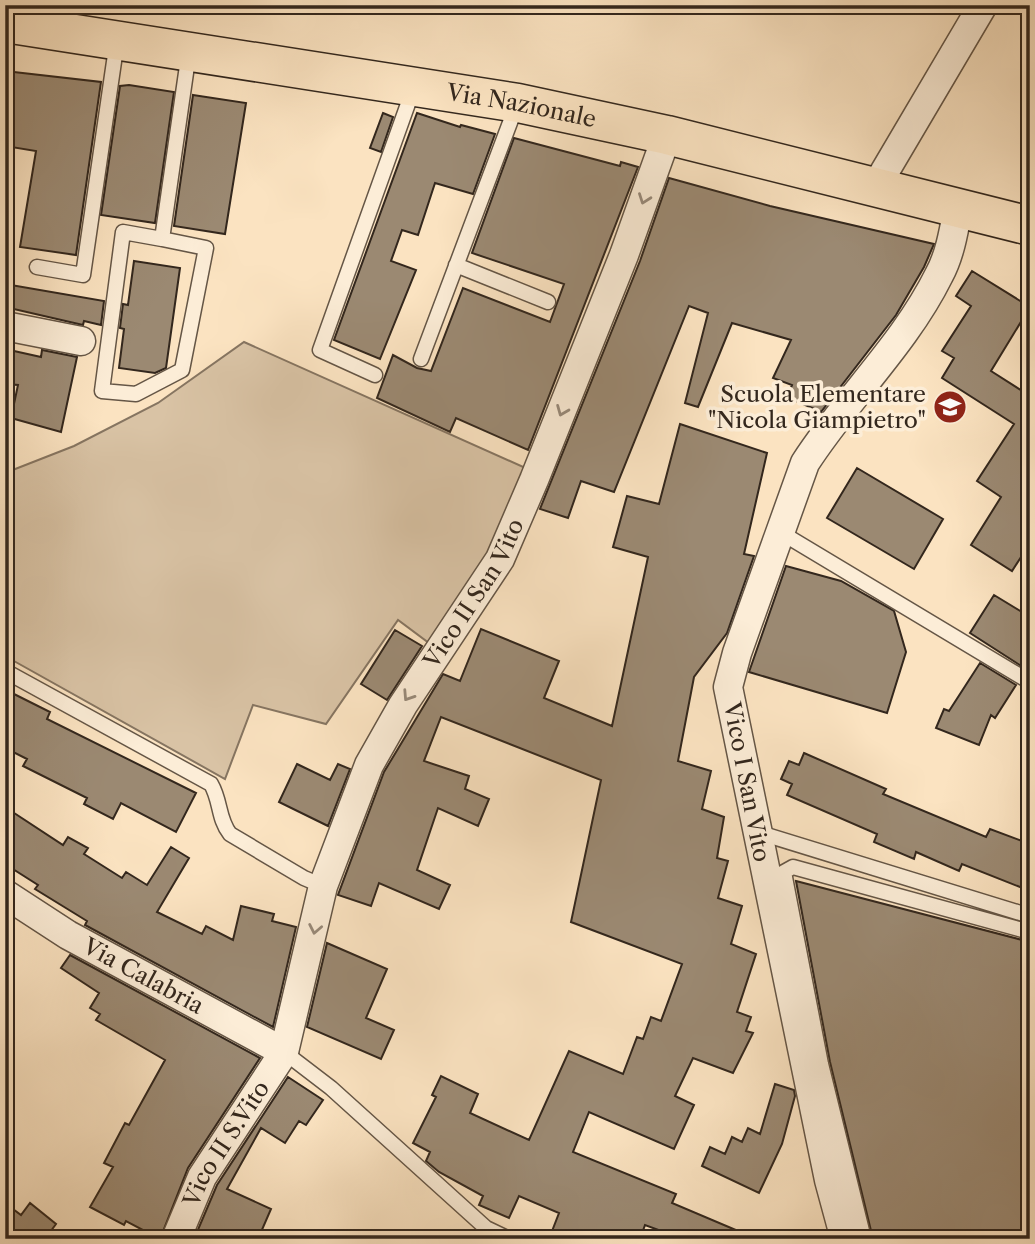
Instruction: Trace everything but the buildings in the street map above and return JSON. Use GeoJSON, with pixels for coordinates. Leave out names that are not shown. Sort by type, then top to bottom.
{"type":"FeatureCollection","features":[{"type":"Feature","properties":{"kind":"main road","name":"Via Nazionale"},"geometry":{"type":"LineString","coordinates":[[5,23],[518,103],[667,135],[1030,226]]}},
{"type":"Feature","properties":{"kind":"street"},"geometry":{"type":"LineString","coordinates":[[875,188],[983,5]]}},
{"type":"Feature","properties":{"kind":"street","name":"Vico II San Vito"},"geometry":{"type":"LineString","coordinates":[[284,1052],[323,886],[369,765],[403,705],[500,559],[614,280],[667,135]]}},
{"type":"Feature","properties":{"kind":"street","name":"Vico I San Vito"},"geometry":{"type":"LineString","coordinates":[[845,1239],[829,1180],[728,687],[737,653],[805,463],[920,310],[941,273],[958,208]]}},
{"type":"Feature","properties":{"kind":"street"},"geometry":{"type":"LineString","coordinates":[[5,326],[81,341]]}},
{"type":"Feature","properties":{"kind":"street","name":"Via Calabria"},"geometry":{"type":"LineString","coordinates":[[5,894],[68,935],[284,1052]]}},
{"type":"Feature","properties":{"kind":"street","name":"Vico II S.Vito"},"geometry":{"type":"LineString","coordinates":[[176,1239],[202,1177],[284,1052]]}},
{"type":"Feature","properties":{"kind":"lane"},"geometry":{"type":"LineString","coordinates":[[37,267],[82,275],[117,39]]}},
{"type":"Feature","properties":{"kind":"lane"},"geometry":{"type":"LineString","coordinates":[[162,239],[190,50]]}},
{"type":"Feature","properties":{"kind":"lane"},"geometry":{"type":"LineString","coordinates":[[375,374],[320,350],[415,86]]}},
{"type":"Feature","properties":{"kind":"lane"},"geometry":{"type":"LineString","coordinates":[[421,359],[518,103]]}},
{"type":"Feature","properties":{"kind":"lane"},"geometry":{"type":"LineString","coordinates":[[123,232],[162,239],[206,248],[182,370],[136,394],[102,391],[123,232]]}},
{"type":"Feature","properties":{"kind":"lane"},"geometry":{"type":"LineString","coordinates":[[456,265],[548,302]]}},
{"type":"Feature","properties":{"kind":"lane"},"geometry":{"type":"LineString","coordinates":[[780,532],[1030,682]]}},
{"type":"Feature","properties":{"kind":"lane"},"geometry":{"type":"LineString","coordinates":[[5,671],[211,784],[220,798],[222,823],[230,834],[304,878],[323,886]]}},
{"type":"Feature","properties":{"kind":"lane"},"geometry":{"type":"LineString","coordinates":[[757,832],[1030,916]]}},
{"type":"Feature","properties":{"kind":"lane"},"geometry":{"type":"LineString","coordinates":[[864,1239],[821,1064],[785,872],[793,867],[1030,932]]}},
{"type":"Feature","properties":{"kind":"lane"},"geometry":{"type":"LineString","coordinates":[[284,1052],[331,1088],[486,1228],[509,1239]]}},
{"type":"Feature","properties":{"kind":"shaded area"},"geometry":{"type":"Polygon","coordinates":[[[244,342],[530,470],[492,557],[429,643],[398,620],[326,724],[253,705],[225,779],[5,656],[5,473],[74,446],[158,403],[244,342]]]}},
{"type":"Feature","properties":{"kind":"place","name":"Scuola Elementare \"Nicola Giampietro\""},"geometry":{"type":"Point","coordinates":[950,407]}}]}
